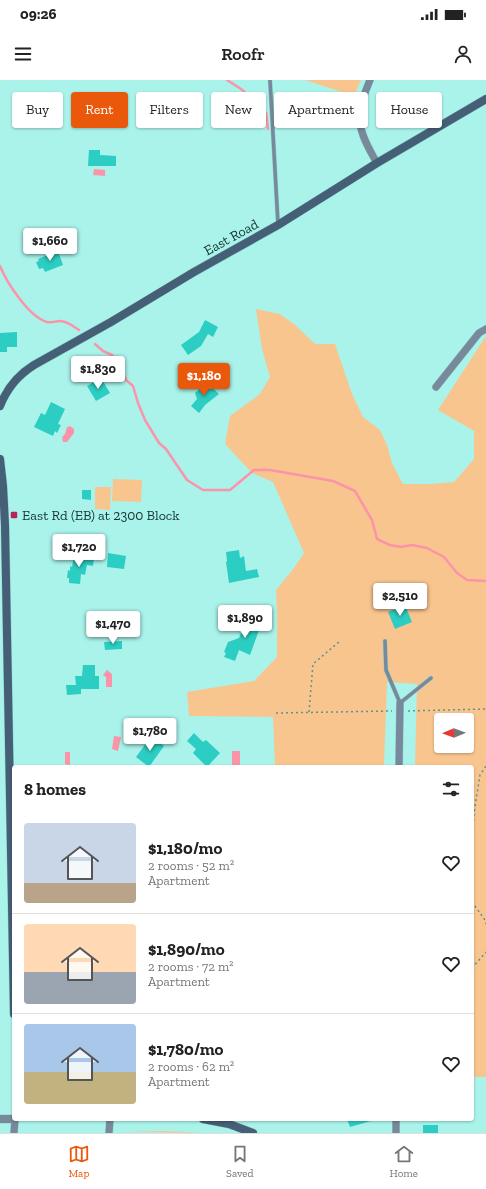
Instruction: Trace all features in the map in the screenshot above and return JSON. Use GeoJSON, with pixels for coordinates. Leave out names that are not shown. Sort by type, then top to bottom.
{"type":"FeatureCollection","features":[{"type":"Feature","properties":{"kind":"main road","name":"East Road"},"geometry":{"type":"LineString","coordinates":[[0,406],[11,385],[29,368],[278,225],[377,163],[486,99]]}},
{"type":"Feature","properties":{"kind":"main road"},"geometry":{"type":"LineString","coordinates":[[0,459],[5,525],[12,831]]}},
{"type":"Feature","properties":{"kind":"main road"},"geometry":{"type":"LineString","coordinates":[[213,1121],[229,1124],[253,1133]]}},
{"type":"Feature","properties":{"kind":"street"},"geometry":{"type":"LineString","coordinates":[[370,80],[364,94],[359,121],[363,137],[377,163]]}},
{"type":"Feature","properties":{"kind":"street"},"geometry":{"type":"LineString","coordinates":[[436,387],[479,333],[486,329]]}},
{"type":"Feature","properties":{"kind":"street"},"geometry":{"type":"LineString","coordinates":[[399,765],[400,703]]}},
{"type":"Feature","properties":{"kind":"street"},"geometry":{"type":"LineString","coordinates":[[0,1119],[12,1119]]}},
{"type":"Feature","properties":{"kind":"street"},"geometry":{"type":"LineString","coordinates":[[14,1121],[14,1133]]}},
{"type":"Feature","properties":{"kind":"street"},"geometry":{"type":"LineString","coordinates":[[109,1133],[110,1121]]}},
{"type":"Feature","properties":{"kind":"street"},"geometry":{"type":"LineString","coordinates":[[396,1121],[396,1133]]}},
{"type":"Feature","properties":{"kind":"lane"},"geometry":{"type":"LineString","coordinates":[[270,80],[278,225]]}},
{"type":"Feature","properties":{"kind":"lane"},"geometry":{"type":"LineString","coordinates":[[385,641],[386,670],[400,703],[431,678]]}},
{"type":"Feature","properties":{"kind":"path"},"geometry":{"type":"LineString","coordinates":[[309,712],[313,664],[340,641]]}},
{"type":"Feature","properties":{"kind":"path"},"geometry":{"type":"LineString","coordinates":[[276,713],[486,709]]}},
{"type":"Feature","properties":{"kind":"path"},"geometry":{"type":"LineString","coordinates":[[474,813],[480,775],[486,766]]}},
{"type":"Feature","properties":{"kind":"path"},"geometry":{"type":"LineString","coordinates":[[474,905],[485,920],[486,924]]}},
{"type":"Feature","properties":{"kind":"path"},"geometry":{"type":"LineString","coordinates":[[474,966],[486,952]]}},
{"type":"Feature","properties":{"kind":"shaded area"},"geometry":{"type":"Polygon","coordinates":[[[305,80],[361,80],[356,92],[342,92],[305,80]]]}},
{"type":"Feature","properties":{"kind":"shaded area"},"geometry":{"type":"Polygon","coordinates":[[[94,169],[105,170],[105,176],[93,175],[94,169]]]}},
{"type":"Feature","properties":{"kind":"shaded area"},"geometry":{"type":"Polygon","coordinates":[[[256,309],[280,314],[294,324],[315,344],[335,344],[352,394],[363,417],[380,430],[387,445],[392,463],[403,484],[454,482],[474,459],[474,431],[438,410],[486,336],[486,1077],[474,1077],[474,765],[415,765],[417,684],[387,682],[384,765],[275,765],[273,717],[189,716],[187,692],[254,681],[277,657],[276,590],[304,553],[273,482],[252,473],[225,444],[230,416],[260,394],[270,377],[262,349],[256,309]]]}},
{"type":"Feature","properties":{"kind":"shaded area"},"geometry":{"type":"Polygon","coordinates":[[[70,426],[74,429],[74,433],[67,442],[63,442],[62,437],[65,434],[67,427],[70,426]]]}},
{"type":"Feature","properties":{"kind":"shaded area"},"geometry":{"type":"Polygon","coordinates":[[[113,479],[142,480],[141,502],[112,501],[113,479]]]}},
{"type":"Feature","properties":{"kind":"shaded area"},"geometry":{"type":"Polygon","coordinates":[[[95,487],[111,487],[110,510],[95,509],[95,487]]]}},
{"type":"Feature","properties":{"kind":"shaded area"},"geometry":{"type":"Polygon","coordinates":[[[107,670],[112,674],[112,687],[106,687],[106,677],[103,675],[107,670]]]}},
{"type":"Feature","properties":{"kind":"shaded area"},"geometry":{"type":"Polygon","coordinates":[[[114,736],[121,737],[118,751],[112,749],[114,736]]]}},
{"type":"Feature","properties":{"kind":"shaded area"},"geometry":{"type":"Polygon","coordinates":[[[232,751],[240,751],[240,765],[232,765],[232,751]]]}},
{"type":"Feature","properties":{"kind":"shaded area"},"geometry":{"type":"Polygon","coordinates":[[[65,752],[70,752],[70,765],[65,764],[65,752]]]}},
{"type":"Feature","properties":{"kind":"shaded area"},"geometry":{"type":"Polygon","coordinates":[[[167,1131],[202,1133],[122,1132],[167,1131]]]}},
{"type":"Feature","properties":{"kind":"building"},"geometry":{"type":"Polygon","coordinates":[[[89,150],[100,150],[100,155],[116,156],[116,166],[88,166],[89,150]]]}},
{"type":"Feature","properties":{"kind":"building"},"geometry":{"type":"Polygon","coordinates":[[[58,251],[63,265],[45,272],[43,268],[39,269],[36,262],[39,261],[38,259],[58,251]]]}},
{"type":"Feature","properties":{"kind":"building"},"geometry":{"type":"Polygon","coordinates":[[[205,320],[218,327],[213,337],[208,334],[201,346],[188,355],[181,345],[199,332],[205,320]]]}},
{"type":"Feature","properties":{"kind":"building"},"geometry":{"type":"Polygon","coordinates":[[[17,332],[17,347],[7,347],[7,352],[0,352],[0,333],[17,332]]]}},
{"type":"Feature","properties":{"kind":"building"},"geometry":{"type":"Polygon","coordinates":[[[101,378],[110,393],[96,401],[87,386],[101,378]]]}},
{"type":"Feature","properties":{"kind":"building"},"geometry":{"type":"Polygon","coordinates":[[[207,383],[219,394],[205,405],[199,413],[191,406],[197,399],[195,393],[207,383]]]}},
{"type":"Feature","properties":{"kind":"building"},"geometry":{"type":"Polygon","coordinates":[[[51,402],[65,409],[58,424],[61,425],[57,433],[55,431],[53,436],[34,427],[41,413],[45,415],[51,402]]]}},
{"type":"Feature","properties":{"kind":"building"},"geometry":{"type":"Polygon","coordinates":[[[82,490],[91,490],[91,500],[82,499],[82,490]]]}},
{"type":"Feature","properties":{"kind":"building"},"geometry":{"type":"Polygon","coordinates":[[[239,550],[240,558],[244,556],[246,571],[257,569],[259,577],[229,583],[226,552],[239,550]]]}},
{"type":"Feature","properties":{"kind":"building"},"geometry":{"type":"Polygon","coordinates":[[[108,553],[126,556],[124,569],[107,567],[108,553]]]}},
{"type":"Feature","properties":{"kind":"building"},"geometry":{"type":"Polygon","coordinates":[[[74,555],[94,558],[93,566],[87,565],[85,575],[81,574],[80,584],[69,583],[69,578],[67,578],[68,570],[70,571],[70,566],[72,567],[74,555]]]}},
{"type":"Feature","properties":{"kind":"building"},"geometry":{"type":"Polygon","coordinates":[[[405,605],[412,622],[395,629],[388,612],[405,605]]]}},
{"type":"Feature","properties":{"kind":"building"},"geometry":{"type":"Polygon","coordinates":[[[95,612],[106,613],[104,633],[91,632],[95,612]]]}},
{"type":"Feature","properties":{"kind":"building"},"geometry":{"type":"Polygon","coordinates":[[[249,614],[263,619],[250,655],[239,650],[235,661],[224,657],[226,653],[224,652],[228,642],[239,638],[249,614]]]}},
{"type":"Feature","properties":{"kind":"building"},"geometry":{"type":"Polygon","coordinates":[[[122,641],[122,649],[105,650],[104,642],[122,641]]]}},
{"type":"Feature","properties":{"kind":"building"},"geometry":{"type":"Polygon","coordinates":[[[83,665],[95,665],[95,676],[99,676],[99,689],[81,689],[81,694],[67,695],[66,685],[76,685],[75,676],[82,676],[83,665]]]}},
{"type":"Feature","properties":{"kind":"building"},"geometry":{"type":"Polygon","coordinates":[[[194,733],[203,742],[206,740],[220,753],[209,765],[205,765],[193,753],[196,749],[187,741],[194,733]]]}},
{"type":"Feature","properties":{"kind":"building"},"geometry":{"type":"Polygon","coordinates":[[[156,740],[164,746],[150,765],[146,765],[136,757],[147,742],[156,740]]]}},
{"type":"Feature","properties":{"kind":"building"},"geometry":{"type":"Polygon","coordinates":[[[348,1121],[371,1121],[350,1127],[348,1121]]]}},
{"type":"Feature","properties":{"kind":"building"},"geometry":{"type":"Polygon","coordinates":[[[423,1125],[438,1125],[438,1133],[423,1133],[423,1125]]]}},
{"type":"Feature","properties":{"kind":"waterway"},"geometry":{"type":"LineString","coordinates":[[227,80],[241,89],[266,113],[268,129]]}},
{"type":"Feature","properties":{"kind":"waterway"},"geometry":{"type":"LineString","coordinates":[[0,266],[13,290],[33,314],[47,322],[65,322],[79,330]]}},
{"type":"Feature","properties":{"kind":"waterway"},"geometry":{"type":"LineString","coordinates":[[95,344],[103,351],[112,355],[119,363],[126,380],[133,386],[145,420],[159,443],[166,449],[187,480],[203,490],[230,490],[254,470],[270,470],[333,481],[355,491],[372,520],[377,539],[390,545],[401,547],[412,545],[427,548],[444,557],[457,573],[467,580],[486,581]]}},
{"type":"Feature","properties":{"kind":"place","name":"East Rd (EB) at 2300 Block"},"geometry":{"type":"Point","coordinates":[14,515]}}]}
